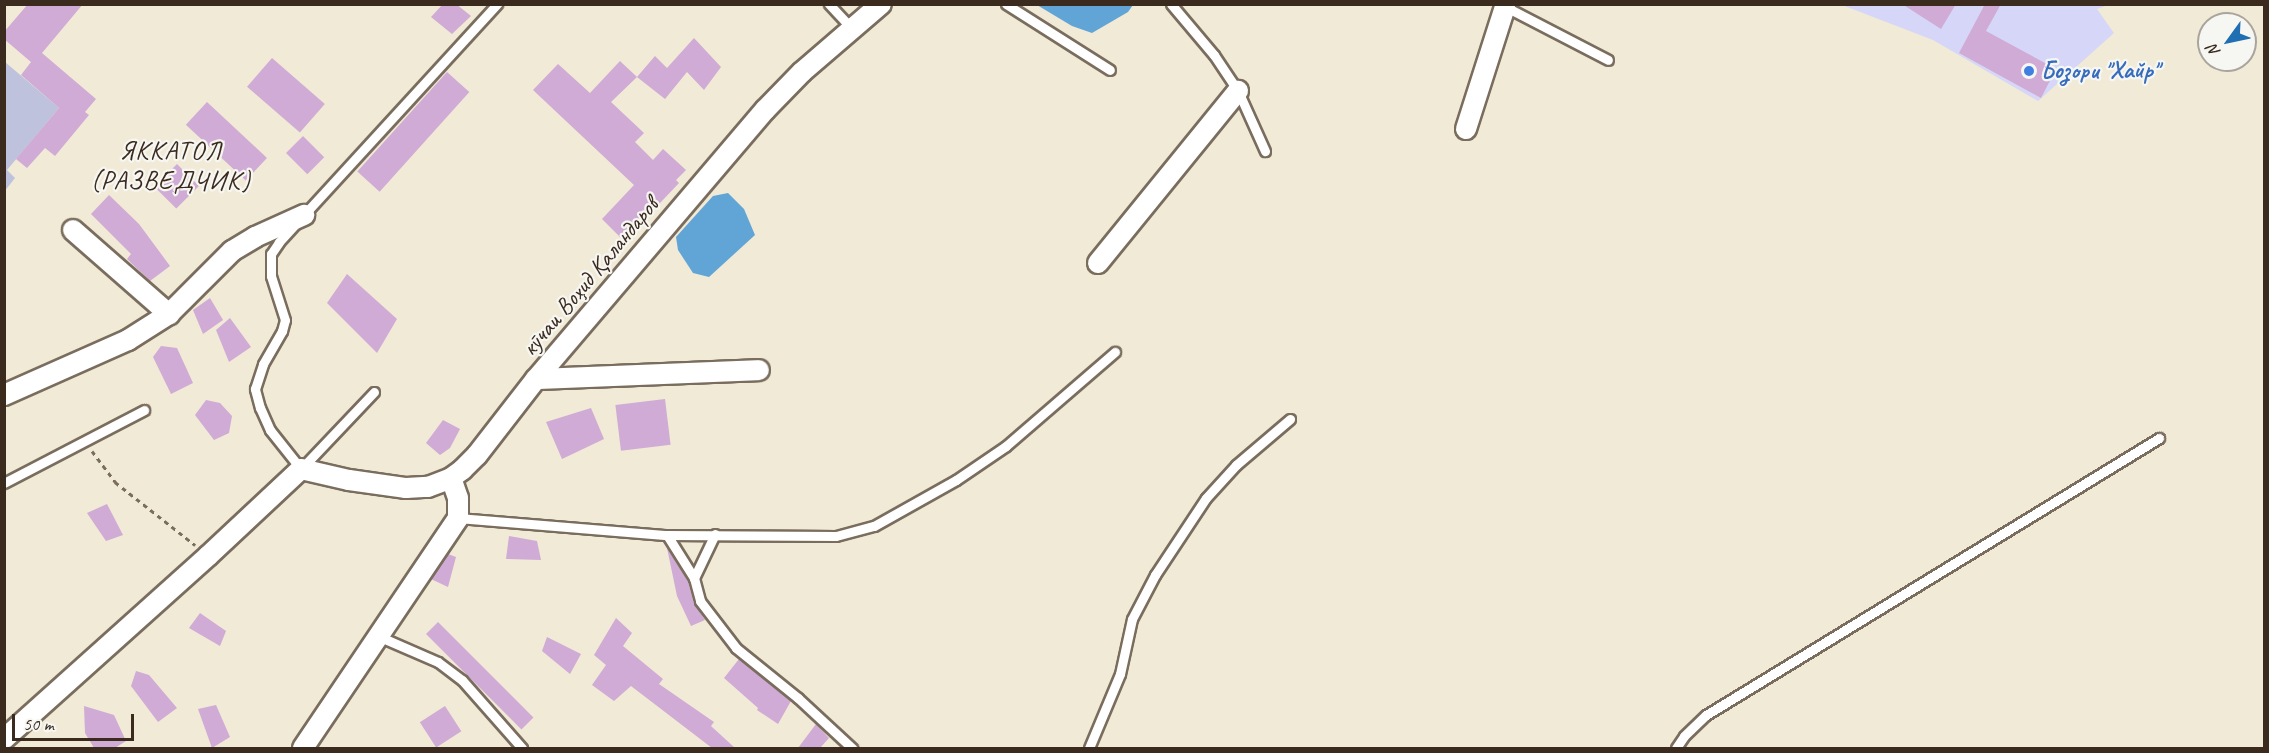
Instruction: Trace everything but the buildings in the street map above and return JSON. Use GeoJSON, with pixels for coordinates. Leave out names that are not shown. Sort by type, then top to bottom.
{"type":"FeatureCollection","features":[{"type":"Feature","properties":{"kind":"street","name":"кӯчаи Воҳид Қаландаров"},"geometry":{"type":"LineString","coordinates":[[301,469],[349,480],[406,488],[428,487],[451,478],[477,455],[536,379],[765,110],[802,72],[882,4]]}},
{"type":"Feature","properties":{"kind":"street"},"geometry":{"type":"LineString","coordinates":[[1466,129],[1504,6]]}},
{"type":"Feature","properties":{"kind":"street"},"geometry":{"type":"LineString","coordinates":[[1098,263],[1238,91]]}},
{"type":"Feature","properties":{"kind":"street"},"geometry":{"type":"LineString","coordinates":[[4,395],[128,340],[169,314],[232,251],[255,237],[304,214]]}},
{"type":"Feature","properties":{"kind":"street"},"geometry":{"type":"LineString","coordinates":[[73,230],[169,314]]}},
{"type":"Feature","properties":{"kind":"street"},"geometry":{"type":"LineString","coordinates":[[536,379],[759,370]]}},
{"type":"Feature","properties":{"kind":"street"},"geometry":{"type":"LineString","coordinates":[[4,738],[208,556],[301,469]]}},
{"type":"Feature","properties":{"kind":"street"},"geometry":{"type":"LineString","coordinates":[[303,748],[458,518],[459,498],[451,478]]}},
{"type":"Feature","properties":{"kind":"lane"},"geometry":{"type":"LineString","coordinates":[[374,392],[301,469],[270,430],[260,408],[255,389],[263,364],[282,331],[285,320],[272,276],[271,254],[304,214],[497,4]]}},
{"type":"Feature","properties":{"kind":"lane"},"geometry":{"type":"LineString","coordinates":[[829,4],[852,28]]}},
{"type":"Feature","properties":{"kind":"lane"},"geometry":{"type":"LineString","coordinates":[[1006,4],[1110,70]]}},
{"type":"Feature","properties":{"kind":"lane"},"geometry":{"type":"LineString","coordinates":[[1171,4],[1214,55],[1238,91],[1265,151]]}},
{"type":"Feature","properties":{"kind":"lane"},"geometry":{"type":"LineString","coordinates":[[1504,6],[1608,60]]}},
{"type":"Feature","properties":{"kind":"lane"},"geometry":{"type":"LineString","coordinates":[[458,518],[667,535],[715,534],[797,538],[836,536],[874,526],[956,480],[1006,446],[1115,352]]}},
{"type":"Feature","properties":{"kind":"lane"},"geometry":{"type":"LineString","coordinates":[[4,483],[144,410]]}},
{"type":"Feature","properties":{"kind":"lane"},"geometry":{"type":"LineString","coordinates":[[1089,748],[1120,675],[1132,619],[1155,575],[1206,498],[1236,465],[1290,419]]}},
{"type":"Feature","properties":{"kind":"lane"},"geometry":{"type":"LineString","coordinates":[[1676,748],[1684,736],[1706,715],[2159,438]]}},
{"type":"Feature","properties":{"kind":"lane"},"geometry":{"type":"LineString","coordinates":[[694,578],[715,534]]}},
{"type":"Feature","properties":{"kind":"lane"},"geometry":{"type":"LineString","coordinates":[[667,535],[694,578],[700,601],[736,648],[798,698],[852,748]]}},
{"type":"Feature","properties":{"kind":"lane"},"geometry":{"type":"LineString","coordinates":[[378,636],[438,662],[462,680],[522,748]]}},
{"type":"Feature","properties":{"kind":"path"},"geometry":{"type":"LineString","coordinates":[[85,442],[115,482],[208,556]]}},
{"type":"Feature","properties":{"kind":"shaded area","name":"Бозори \"Хайр\""},"geometry":{"type":"Polygon","coordinates":[[[1842,5],[2108,5],[2097,9],[2114,33],[2038,101],[1933,40],[1842,5]]]}},
{"type":"Feature","properties":{"kind":"shaded area"},"geometry":{"type":"Polygon","coordinates":[[[5,62],[59,108],[7,170],[15,178],[4,192],[5,62]]]}},
{"type":"Feature","properties":{"kind":"water"},"geometry":{"type":"Polygon","coordinates":[[[1037,5],[1133,5],[1128,12],[1092,33],[1072,26],[1037,5]]]}},
{"type":"Feature","properties":{"kind":"water"},"geometry":{"type":"Polygon","coordinates":[[[728,193],[744,209],[755,235],[709,277],[693,273],[678,250],[676,237],[713,196],[728,193]]]}},
{"type":"Feature","properties":{"kind":"place","name":"Бозори \"Хайр\""},"geometry":{"type":"Point","coordinates":[2029,71]}},
{"type":"Feature","properties":{"kind":"district","name":"ЯККАТОЛ (РАЗВЕДЧИК)"},"geometry":{"type":"Point","coordinates":[171,166]}}]}
